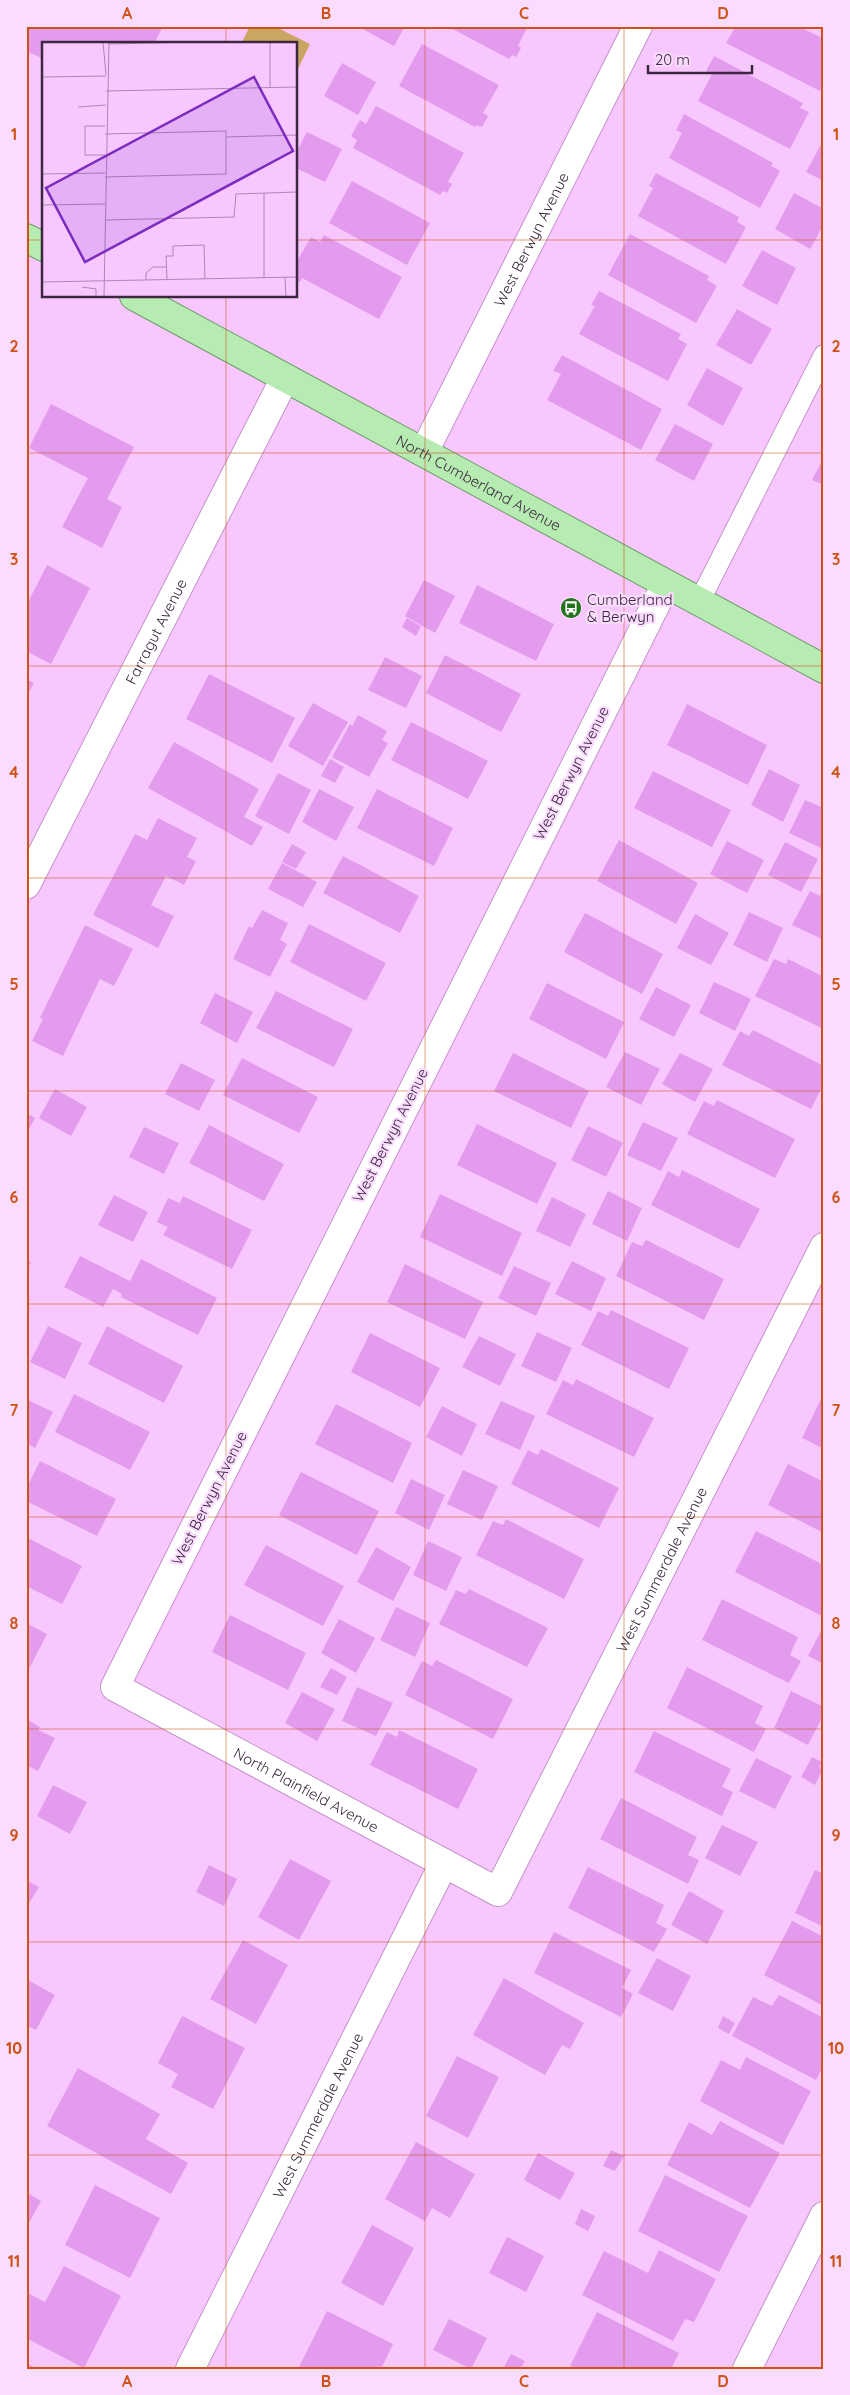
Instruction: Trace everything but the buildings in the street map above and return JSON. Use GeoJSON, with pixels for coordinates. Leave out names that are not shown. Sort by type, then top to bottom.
{"type":"FeatureCollection","features":[{"type":"Feature","properties":{"kind":"main road"},"geometry":{"type":"LineString","coordinates":[[26,238],[42,246]]}},
{"type":"Feature","properties":{"kind":"main road","name":"North Cumberland Avenue"},"geometry":{"type":"LineString","coordinates":[[138,298],[824,669]]}},
{"type":"Feature","properties":{"kind":"street","name":"West Berwyn Avenue"},"geometry":{"type":"LineString","coordinates":[[424,452],[638,26]]}},
{"type":"Feature","properties":{"kind":"street","name":"Farragut Avenue"},"geometry":{"type":"LineString","coordinates":[[26,885],[285,378]]}},
{"type":"Feature","properties":{"kind":"street","name":"West Berwyn Avenue"},"geometry":{"type":"LineString","coordinates":[[115,1687],[666,584]]}},
{"type":"Feature","properties":{"kind":"street","name":"West Summerdale Avenue"},"geometry":{"type":"LineString","coordinates":[[498,1892],[824,1247]]}},
{"type":"Feature","properties":{"kind":"street","name":"North Plainfield Avenue"},"geometry":{"type":"LineString","coordinates":[[115,1687],[498,1892]]}},
{"type":"Feature","properties":{"kind":"street","name":"West Summerdale Avenue"},"geometry":{"type":"LineString","coordinates":[[190,2369],[444,1863]]}},
{"type":"Feature","properties":{"kind":"street"},"geometry":{"type":"LineString","coordinates":[[746,2369],[824,2216]]}},
{"type":"Feature","properties":{"kind":"lane"},"geometry":{"type":"LineString","coordinates":[[698,602],[824,355]]}},
{"type":"Feature","properties":{"kind":"shaded area"},"geometry":{"type":"Polygon","coordinates":[[[250,26],[274,26],[310,44],[298,69],[298,42],[242,42],[250,26]]]}},
{"type":"Feature","properties":{"kind":"place","name":"Cumberland & Berwyn"},"geometry":{"type":"Point","coordinates":[571,608]}}]}
